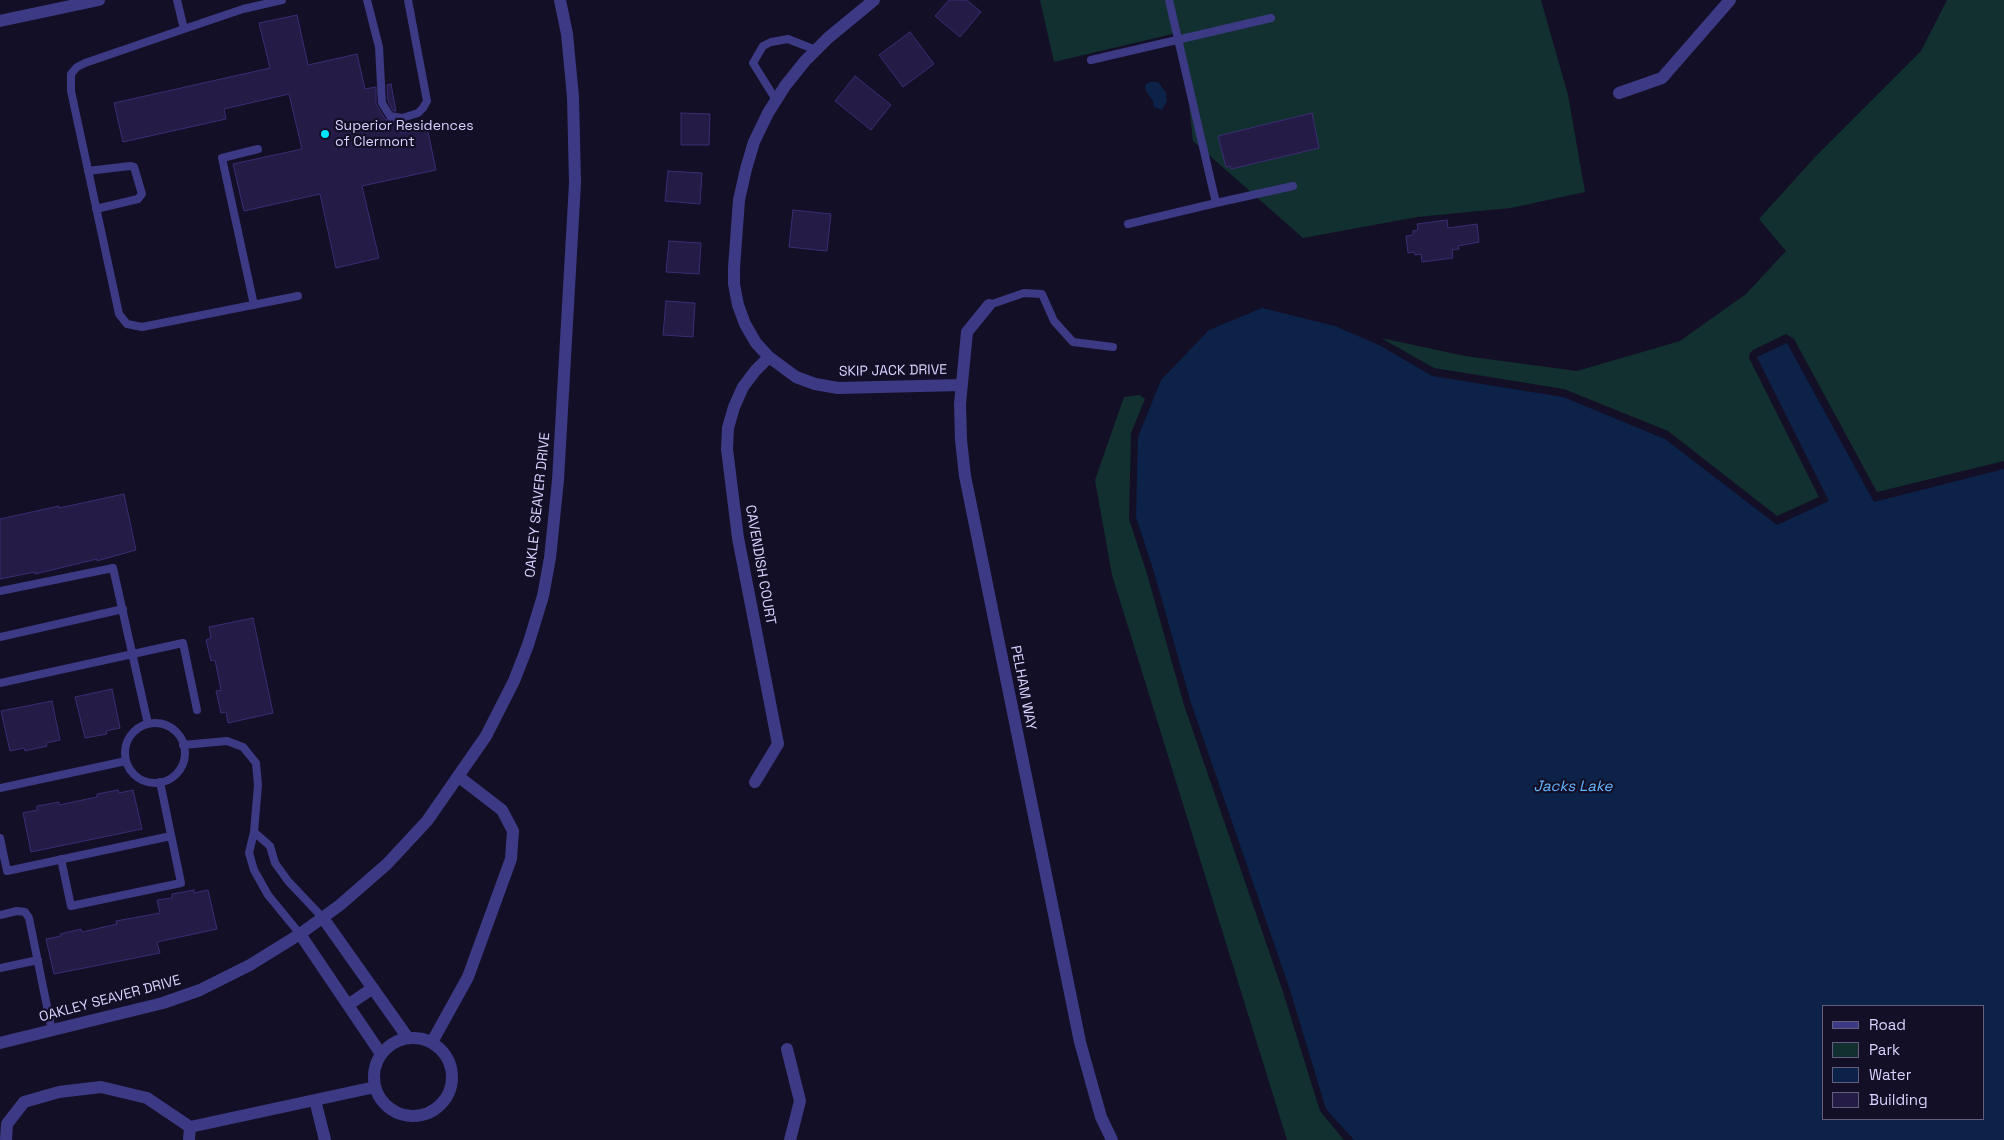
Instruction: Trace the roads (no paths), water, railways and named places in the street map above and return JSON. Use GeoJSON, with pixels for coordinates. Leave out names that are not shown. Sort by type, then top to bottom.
{"type":"FeatureCollection","features":[{"type":"Feature","properties":{"kind":"street"},"geometry":{"type":"LineString","coordinates":[[0,21],[99,0]]}},
{"type":"Feature","properties":{"kind":"street","name":"OAKLEY SEAVER DRIVE"},"geometry":{"type":"LineString","coordinates":[[0,1044],[163,1003],[200,990],[250,965],[300,934],[323,918],[387,864],[427,821],[486,736],[514,682],[543,596],[550,558],[558,480],[575,183],[573,97],[567,34],[560,0]]}},
{"type":"Feature","properties":{"kind":"street","name":"SKIP JACK DRIVE"},"geometry":{"type":"LineString","coordinates":[[874,0],[816,50],[795,73],[776,100],[754,142],[739,200],[734,268],[734,284],[738,306],[745,324],[756,343],[769,357],[796,377],[815,384],[838,388],[961,385]]}},
{"type":"Feature","properties":{"kind":"street"},"geometry":{"type":"LineString","coordinates":[[1620,93],[1662,78],[1730,0]]}},
{"type":"Feature","properties":{"kind":"street","name":"PELHAM WAY"},"geometry":{"type":"LineString","coordinates":[[989,305],[967,332],[961,385],[961,440],[965,476],[1080,1042],[1101,1117],[1112,1140]]}},
{"type":"Feature","properties":{"kind":"street","name":"CAVENDISH COURT"},"geometry":{"type":"LineString","coordinates":[[755,782],[778,744],[738,538],[727,449],[728,428],[734,407],[743,387],[769,357]]}},
{"type":"Feature","properties":{"kind":"street"},"geometry":{"type":"LineString","coordinates":[[432,1042],[468,977],[511,859],[513,831],[502,810],[459,777]]}},
{"type":"Feature","properties":{"kind":"street"},"geometry":{"type":"LineString","coordinates":[[323,918],[408,1038]]}},
{"type":"Feature","properties":{"kind":"street"},"geometry":{"type":"LineString","coordinates":[[300,934],[381,1054]]}},
{"type":"Feature","properties":{"kind":"street"},"geometry":{"type":"LineString","coordinates":[[348,1005],[373,988]]}},
{"type":"Feature","properties":{"kind":"street"},"geometry":{"type":"LineString","coordinates":[[408,1038],[422,1038],[432,1042],[443,1050],[450,1061],[453,1074],[452,1086],[447,1098],[438,1108],[426,1114],[414,1116],[401,1114],[389,1108],[380,1099],[375,1087],[376,1064],[381,1054],[394,1043],[408,1038]]}},
{"type":"Feature","properties":{"kind":"street"},"geometry":{"type":"LineString","coordinates":[[787,1049],[800,1101],[790,1140]]}},
{"type":"Feature","properties":{"kind":"street"},"geometry":{"type":"LineString","coordinates":[[6,1140],[7,1124],[24,1102],[59,1092],[101,1087],[147,1098],[189,1134],[315,1100],[375,1087]]}},
{"type":"Feature","properties":{"kind":"street"},"geometry":{"type":"LineString","coordinates":[[315,1100],[325,1140]]}},
{"type":"Feature","properties":{"kind":"lane"},"geometry":{"type":"LineString","coordinates":[[177,0],[184,29]]}},
{"type":"Feature","properties":{"kind":"lane"},"geometry":{"type":"LineString","coordinates":[[282,0],[243,9],[85,63],[77,67],[71,74],[71,91],[119,314],[127,324],[142,327],[298,296]]}},
{"type":"Feature","properties":{"kind":"lane"},"geometry":{"type":"LineString","coordinates":[[367,0],[379,48],[382,103],[390,116],[402,118],[418,113],[427,101],[408,0]]}},
{"type":"Feature","properties":{"kind":"lane"},"geometry":{"type":"LineString","coordinates":[[1169,0],[1216,203]]}},
{"type":"Feature","properties":{"kind":"lane"},"geometry":{"type":"LineString","coordinates":[[1091,60],[1271,18]]}},
{"type":"Feature","properties":{"kind":"lane"},"geometry":{"type":"LineString","coordinates":[[776,100],[753,63],[763,46],[771,42],[788,39],[816,50]]}},
{"type":"Feature","properties":{"kind":"lane"},"geometry":{"type":"LineString","coordinates":[[254,305],[222,158],[258,149]]}},
{"type":"Feature","properties":{"kind":"lane"},"geometry":{"type":"LineString","coordinates":[[88,171],[134,167],[142,194],[138,199],[96,209]]}},
{"type":"Feature","properties":{"kind":"lane"},"geometry":{"type":"LineString","coordinates":[[1128,224],[1293,186]]}},
{"type":"Feature","properties":{"kind":"lane"},"geometry":{"type":"LineString","coordinates":[[989,305],[1024,293],[1042,294],[1054,321],[1073,342],[1113,347]]}},
{"type":"Feature","properties":{"kind":"lane"},"geometry":{"type":"LineString","coordinates":[[0,591],[114,568],[148,724]]}},
{"type":"Feature","properties":{"kind":"lane"},"geometry":{"type":"LineString","coordinates":[[0,637],[123,609]]}},
{"type":"Feature","properties":{"kind":"lane"},"geometry":{"type":"LineString","coordinates":[[0,683],[183,643],[197,710]]}},
{"type":"Feature","properties":{"kind":"lane"},"geometry":{"type":"LineString","coordinates":[[148,724],[166,725],[181,738],[183,745],[184,758],[181,768],[175,776],[160,782],[148,782],[139,779],[132,773],[126,760],[125,747],[129,737],[136,730],[148,724]]}},
{"type":"Feature","properties":{"kind":"lane"},"geometry":{"type":"LineString","coordinates":[[183,745],[227,741],[243,747],[256,763],[258,785],[254,832],[249,853],[254,870],[268,895],[300,934]]}},
{"type":"Feature","properties":{"kind":"lane"},"geometry":{"type":"LineString","coordinates":[[0,788],[126,760]]}},
{"type":"Feature","properties":{"kind":"lane"},"geometry":{"type":"LineString","coordinates":[[61,859],[71,906],[181,883],[160,782]]}},
{"type":"Feature","properties":{"kind":"lane"},"geometry":{"type":"LineString","coordinates":[[254,832],[270,846],[275,863],[323,918]]}},
{"type":"Feature","properties":{"kind":"lane"},"geometry":{"type":"LineString","coordinates":[[0,838],[7,871],[171,836]]}},
{"type":"Feature","properties":{"kind":"lane"},"geometry":{"type":"LineString","coordinates":[[0,914],[17,911],[24,912],[29,918],[52,1031]]}},
{"type":"Feature","properties":{"kind":"lane"},"geometry":{"type":"LineString","coordinates":[[0,968],[38,960]]}},
{"type":"Feature","properties":{"kind":"water"},"geometry":{"type":"Polygon","coordinates":[[[1150,82],[1158,82],[1166,93],[1167,101],[1162,110],[1154,107],[1153,101],[1146,91],[1145,85],[1150,82]]]}},
{"type":"Feature","properties":{"kind":"water","name":"Jacks Lake"},"geometry":{"type":"Polygon","coordinates":[[[1262,308],[1335,326],[1381,346],[1432,376],[1563,397],[1665,439],[1777,525],[1829,501],[1757,357],[1787,343],[1874,502],[2004,469],[2004,1140],[1354,1140],[1326,1109],[1290,990],[1191,703],[1154,572],[1136,517],[1138,437],[1161,380],[1209,330],[1262,308]]]}},
{"type":"Feature","properties":{"kind":"place","name":"Superior Residences of Clermont"},"geometry":{"type":"Point","coordinates":[325,134]}}]}
